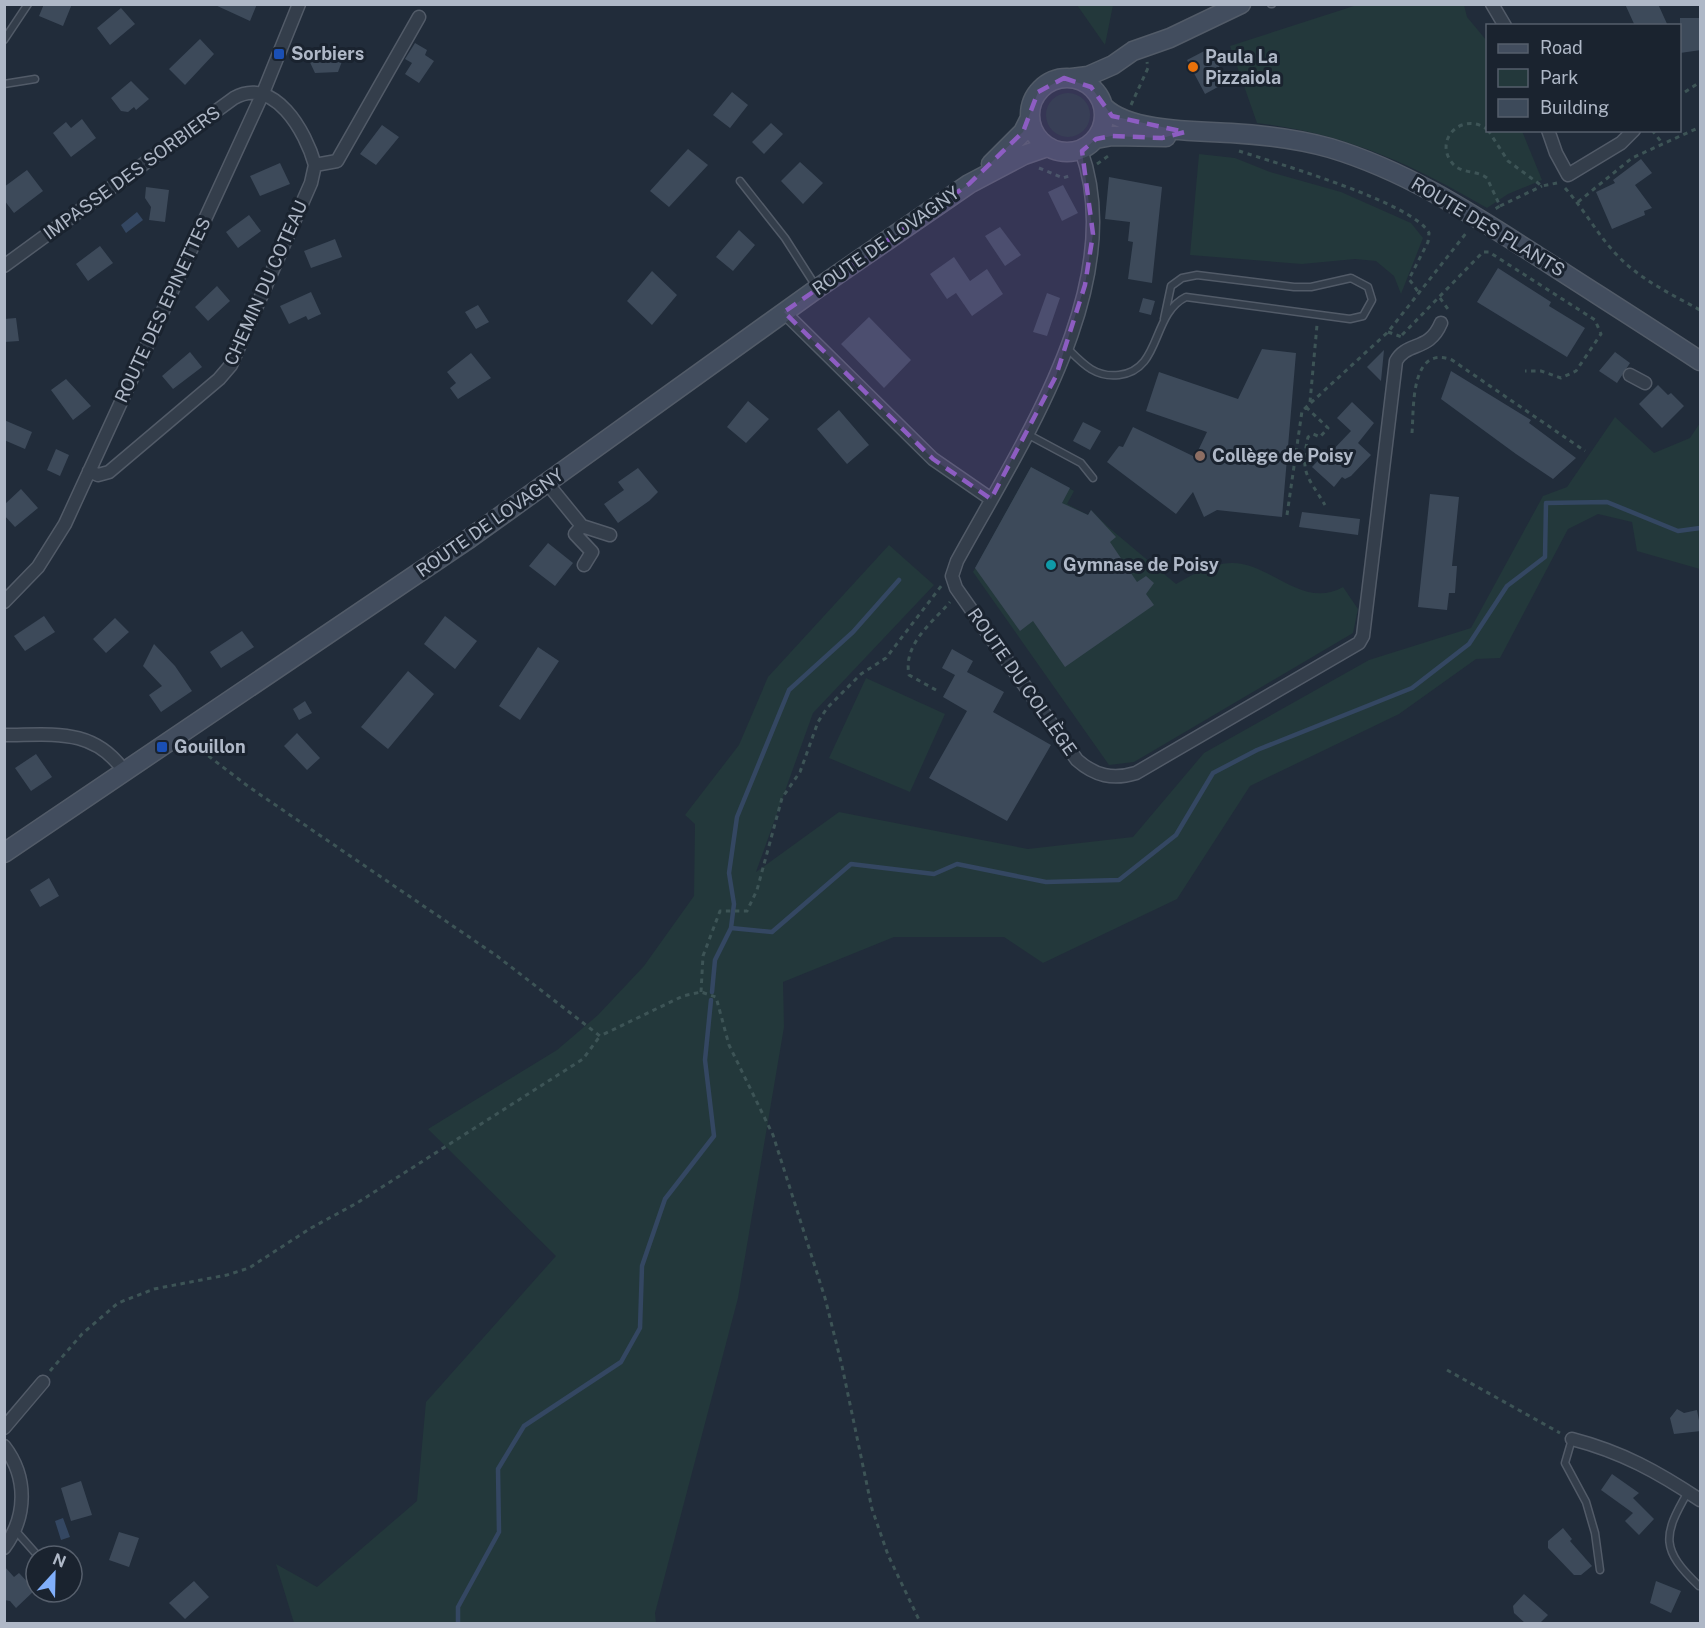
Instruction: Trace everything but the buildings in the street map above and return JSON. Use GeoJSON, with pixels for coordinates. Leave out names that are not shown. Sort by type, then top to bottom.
{"type":"FeatureCollection","features":[{"type":"Feature","properties":{"kind":"main road"},"geometry":{"type":"LineString","coordinates":[[1113,65],[1102,103],[1103,127],[1088,145],[1066,153],[1047,147],[1034,132],[1030,118],[1032,103],[1042,88],[1055,80],[1088,76],[1113,65],[1127,54],[1241,4]]}},
{"type":"Feature","properties":{"kind":"main road"},"geometry":{"type":"LineString","coordinates":[[1070,78],[1088,84],[1125,129]]}},
{"type":"Feature","properties":{"kind":"main road","name":"ROUTE DE LOVAGNY"},"geometry":{"type":"LineString","coordinates":[[4,853],[470,538],[784,312],[969,184],[1009,149],[1023,132],[1030,118]]}},
{"type":"Feature","properties":{"kind":"main road","name":"ROUTE DES PLANTS"},"geometry":{"type":"LineString","coordinates":[[1088,145],[1125,129],[1162,138],[1185,132],[1233,133],[1293,140],[1337,150],[1389,169],[1446,198],[1701,361]]}},
{"type":"Feature","properties":{"kind":"main road","name":"ROUTE DE LOVAGNY"},"geometry":{"type":"LineString","coordinates":[[969,184],[1024,155],[1047,147]]}},
{"type":"Feature","properties":{"kind":"street","name":"ROUTE DES EPINETTES"},"geometry":{"type":"LineString","coordinates":[[4,602],[26,581],[48,554],[89,471],[263,93],[299,4]]}},
{"type":"Feature","properties":{"kind":"street"},"geometry":{"type":"LineString","coordinates":[[1492,4],[1504,24]]}},
{"type":"Feature","properties":{"kind":"street"},"geometry":{"type":"LineString","coordinates":[[263,93],[288,113],[309,148],[315,165],[333,163],[342,155],[419,16]]}},
{"type":"Feature","properties":{"kind":"street","name":"IMPASSE DES SORBIERS"},"geometry":{"type":"LineString","coordinates":[[4,266],[234,98],[248,92],[263,93]]}},
{"type":"Feature","properties":{"kind":"street"},"geometry":{"type":"LineString","coordinates":[[1549,132],[1556,153],[1568,175],[1621,143],[1632,132]]}},
{"type":"Feature","properties":{"kind":"street"},"geometry":{"type":"LineString","coordinates":[[956,586],[957,561],[1056,376],[1067,348],[1085,285],[1092,248],[1087,169],[1088,145]]}},
{"type":"Feature","properties":{"kind":"street","name":"CHEMIN DU COTEAU"},"geometry":{"type":"LineString","coordinates":[[89,471],[98,475],[109,472],[219,380],[231,365],[307,194],[315,165]]}},
{"type":"Feature","properties":{"kind":"street"},"geometry":{"type":"LineString","coordinates":[[784,312],[933,459],[991,499]]}},
{"type":"Feature","properties":{"kind":"street","name":"ROUTE DU COLLÈGE"},"geometry":{"type":"LineString","coordinates":[[956,586],[1077,760],[1092,772],[1110,777],[1128,776],[1144,769],[1362,640],[1396,361],[1401,354],[1433,338],[1441,323]]}},
{"type":"Feature","properties":{"kind":"street"},"geometry":{"type":"LineString","coordinates":[[1630,375],[1645,383]]}},
{"type":"Feature","properties":{"kind":"street"},"geometry":{"type":"LineString","coordinates":[[547,483],[582,526],[610,535]]}},
{"type":"Feature","properties":{"kind":"street"},"geometry":{"type":"LineString","coordinates":[[582,526],[576,534],[592,552],[584,565]]}},
{"type":"Feature","properties":{"kind":"street"},"geometry":{"type":"LineString","coordinates":[[4,735],[66,735],[84,739],[110,753],[124,771]]}},
{"type":"Feature","properties":{"kind":"street"},"geometry":{"type":"LineString","coordinates":[[4,1428],[43,1382]]}},
{"type":"Feature","properties":{"kind":"street"},"geometry":{"type":"LineString","coordinates":[[1572,1438],[1625,1456],[1655,1470],[1701,1500]]}},
{"type":"Feature","properties":{"kind":"street"},"geometry":{"type":"LineString","coordinates":[[4,1446],[16,1464],[22,1489],[21,1514],[4,1548]]}},
{"type":"Feature","properties":{"kind":"lane"},"geometry":{"type":"LineString","coordinates":[[4,40],[28,4]]}},
{"type":"Feature","properties":{"kind":"lane"},"geometry":{"type":"LineString","coordinates":[[4,84],[35,79]]}},
{"type":"Feature","properties":{"kind":"lane"},"geometry":{"type":"LineString","coordinates":[[740,181],[785,238],[818,288]]}},
{"type":"Feature","properties":{"kind":"lane"},"geometry":{"type":"LineString","coordinates":[[1067,348],[1083,364],[1098,373],[1124,374],[1141,366],[1148,358],[1164,319],[1171,286],[1189,275],[1294,287],[1311,287],[1351,278],[1368,287],[1372,300],[1363,316],[1350,319],[1186,297],[1177,303],[1164,319]]}},
{"type":"Feature","properties":{"kind":"lane"},"geometry":{"type":"LineString","coordinates":[[1026,434],[1081,463],[1093,478]]}},
{"type":"Feature","properties":{"kind":"lane"},"geometry":{"type":"LineString","coordinates":[[1572,1438],[1565,1463],[1586,1502],[1595,1533],[1600,1570]]}},
{"type":"Feature","properties":{"kind":"lane"},"geometry":{"type":"LineString","coordinates":[[1688,1492],[1672,1523],[1669,1540],[1672,1557],[1699,1586]]}},
{"type":"Feature","properties":{"kind":"lane"},"geometry":{"type":"LineString","coordinates":[[15,1530],[27,1544]]}},
{"type":"Feature","properties":{"kind":"path"},"geometry":{"type":"LineString","coordinates":[[1034,167],[1063,177],[1087,169],[1124,148],[1125,129],[1131,104],[1148,68],[1146,47]]}},
{"type":"Feature","properties":{"kind":"path"},"geometry":{"type":"LineString","coordinates":[[1685,92],[1701,82]]}},
{"type":"Feature","properties":{"kind":"path"},"geometry":{"type":"LineString","coordinates":[[1486,129],[1474,122],[1460,124],[1449,136],[1446,150],[1458,169],[1487,178],[1500,206]]}},
{"type":"Feature","properties":{"kind":"path"},"geometry":{"type":"LineString","coordinates":[[1578,202],[1632,158],[1701,127]]}},
{"type":"Feature","properties":{"kind":"path"},"geometry":{"type":"LineString","coordinates":[[1489,132],[1508,161],[1542,186]]}},
{"type":"Feature","properties":{"kind":"path"},"geometry":{"type":"LineString","coordinates":[[1654,132],[1662,143]]}},
{"type":"Feature","properties":{"kind":"path"},"geometry":{"type":"LineString","coordinates":[[1233,149],[1331,182],[1418,219],[1429,233],[1428,242],[1409,279],[1419,292]]}},
{"type":"Feature","properties":{"kind":"path"},"geometry":{"type":"LineString","coordinates":[[1488,213],[1542,186],[1560,182],[1578,202],[1607,243],[1627,264],[1659,287],[1701,310]]}},
{"type":"Feature","properties":{"kind":"path"},"geometry":{"type":"LineString","coordinates":[[1287,514],[1302,411],[1388,332],[1467,232]]}},
{"type":"Feature","properties":{"kind":"path"},"geometry":{"type":"LineString","coordinates":[[1402,335],[1483,252],[1487,251],[1598,323],[1600,336],[1580,367],[1571,375],[1561,378],[1541,371],[1525,371]]}},
{"type":"Feature","properties":{"kind":"path"},"geometry":{"type":"LineString","coordinates":[[1440,298],[1450,312]]}},
{"type":"Feature","properties":{"kind":"path"},"geometry":{"type":"LineString","coordinates":[[1310,403],[1318,315]]}},
{"type":"Feature","properties":{"kind":"path"},"geometry":{"type":"LineString","coordinates":[[1412,433],[1419,372],[1430,360],[1443,357],[1452,360],[1585,451]]}},
{"type":"Feature","properties":{"kind":"path"},"geometry":{"type":"LineString","coordinates":[[1306,407],[1328,428],[1320,437],[1313,434],[1308,437],[1304,467],[1309,483],[1325,505]]}},
{"type":"Feature","properties":{"kind":"path"},"geometry":{"type":"LineString","coordinates":[[701,992],[703,956],[720,911],[747,911],[757,890],[782,798],[797,777],[823,714],[861,674],[886,658],[942,585],[956,586]]}},
{"type":"Feature","properties":{"kind":"path"},"geometry":{"type":"LineString","coordinates":[[936,690],[909,675],[907,664],[910,648],[956,586]]}},
{"type":"Feature","properties":{"kind":"path"},"geometry":{"type":"LineString","coordinates":[[183,734],[249,787],[498,956],[600,1036]]}},
{"type":"Feature","properties":{"kind":"path"},"geometry":{"type":"LineString","coordinates":[[43,1382],[62,1355],[102,1316],[134,1295],[249,1268],[432,1156],[583,1059],[600,1036],[662,1005],[701,992],[716,998],[729,1045],[773,1136],[837,1343],[872,1509],[888,1556],[921,1623]]}},
{"type":"Feature","properties":{"kind":"path"},"geometry":{"type":"LineString","coordinates":[[1448,1370],[1572,1438]]}},
{"type":"Feature","properties":{"kind":"highlighted area"},"geometry":{"type":"Polygon","coordinates":[[[1064,78],[1091,87],[1112,116],[1185,132],[1162,138],[1112,136],[1096,139],[1082,151],[1093,234],[1085,285],[1056,376],[991,499],[933,459],[784,312],[969,184],[1023,132],[1038,92],[1064,78]]]}},
{"type":"Feature","properties":{"kind":"green space"},"geometry":{"type":"Polygon","coordinates":[[[1077,5],[1113,5],[1105,45],[1077,5]]]}},
{"type":"Feature","properties":{"kind":"green space"},"geometry":{"type":"Polygon","coordinates":[[[1357,5],[1464,5],[1467,17],[1486,40],[1486,132],[1522,132],[1542,180],[1508,194],[1487,208],[1404,164],[1349,143],[1289,128],[1257,123],[1230,46],[1357,5]]]}},
{"type":"Feature","properties":{"kind":"green space"},"geometry":{"type":"Polygon","coordinates":[[[1068,93],[1083,100],[1090,115],[1083,130],[1068,137],[1053,130],[1046,115],[1053,100],[1068,93]]]}},
{"type":"Feature","properties":{"kind":"green space"},"geometry":{"type":"Polygon","coordinates":[[[1199,154],[1235,158],[1270,172],[1341,192],[1411,223],[1423,238],[1401,294],[1394,276],[1376,261],[1355,259],[1302,264],[1190,255],[1199,154]]]}},
{"type":"Feature","properties":{"kind":"green space"},"geometry":{"type":"Polygon","coordinates":[[[1615,417],[1654,453],[1690,438],[1700,423],[1700,569],[1637,551],[1632,522],[1598,514],[1568,529],[1500,658],[1476,659],[1399,714],[1250,786],[1177,899],[1043,963],[1004,937],[894,937],[783,982],[784,1027],[738,1298],[655,1613],[656,1623],[294,1623],[276,1564],[317,1587],[417,1501],[426,1402],[556,1256],[428,1129],[557,1050],[598,1015],[644,966],[694,896],[695,824],[685,815],[739,745],[768,677],[889,545],[934,585],[813,713],[756,872],[839,812],[1028,849],[1133,837],[1204,753],[1369,660],[1471,628],[1543,496],[1567,487],[1615,417]]]}},
{"type":"Feature","properties":{"kind":"green space"},"geometry":{"type":"Polygon","coordinates":[[[1031,467],[1074,491],[1067,504],[1088,515],[1091,510],[1176,584],[1210,567],[1232,563],[1260,570],[1301,590],[1314,593],[1328,593],[1343,587],[1358,609],[1353,633],[1134,762],[1109,765],[973,572],[1031,467]]]}},
{"type":"Feature","properties":{"kind":"green space"},"geometry":{"type":"Polygon","coordinates":[[[866,678],[945,714],[910,792],[829,758],[866,678]]]}},
{"type":"Feature","properties":{"kind":"water"},"geometry":{"type":"Polygon","coordinates":[[[137,212],[143,220],[126,233],[121,225],[137,212]]]}},
{"type":"Feature","properties":{"kind":"water"},"geometry":{"type":"Polygon","coordinates":[[[63,1518],[70,1537],[61,1540],[55,1521],[63,1518]]]}},
{"type":"Feature","properties":{"kind":"waterway"},"geometry":{"type":"LineString","coordinates":[[731,928],[772,932],[851,864],[934,874],[957,864],[1046,882],[1119,880],[1176,835],[1213,773],[1257,750],[1412,688],[1469,644],[1507,586],[1545,557],[1546,503],[1607,502],[1678,531],[1700,528]]}},
{"type":"Feature","properties":{"kind":"waterway"},"geometry":{"type":"LineString","coordinates":[[712,992],[715,960],[731,928],[734,904],[729,873],[737,817],[789,690],[853,632],[899,580]]}},
{"type":"Feature","properties":{"kind":"waterway"},"geometry":{"type":"LineString","coordinates":[[458,1624],[458,1607],[499,1532],[498,1469],[524,1426],[621,1362],[640,1328],[642,1266],[665,1199],[714,1136],[705,1060],[711,1000]]}},
{"type":"Feature","properties":{"kind":"place","name":"Sorbiers"},"geometry":{"type":"Point","coordinates":[279,54]}},
{"type":"Feature","properties":{"kind":"place","name":"Paula La Pizzaiola"},"geometry":{"type":"Point","coordinates":[1193,67]}},
{"type":"Feature","properties":{"kind":"place","name":"Collège de Poisy"},"geometry":{"type":"Point","coordinates":[1200,456]}},
{"type":"Feature","properties":{"kind":"place","name":"Gymnase de Poisy"},"geometry":{"type":"Point","coordinates":[1051,565]}},
{"type":"Feature","properties":{"kind":"place","name":"Gouillon"},"geometry":{"type":"Point","coordinates":[162,747]}}]}
